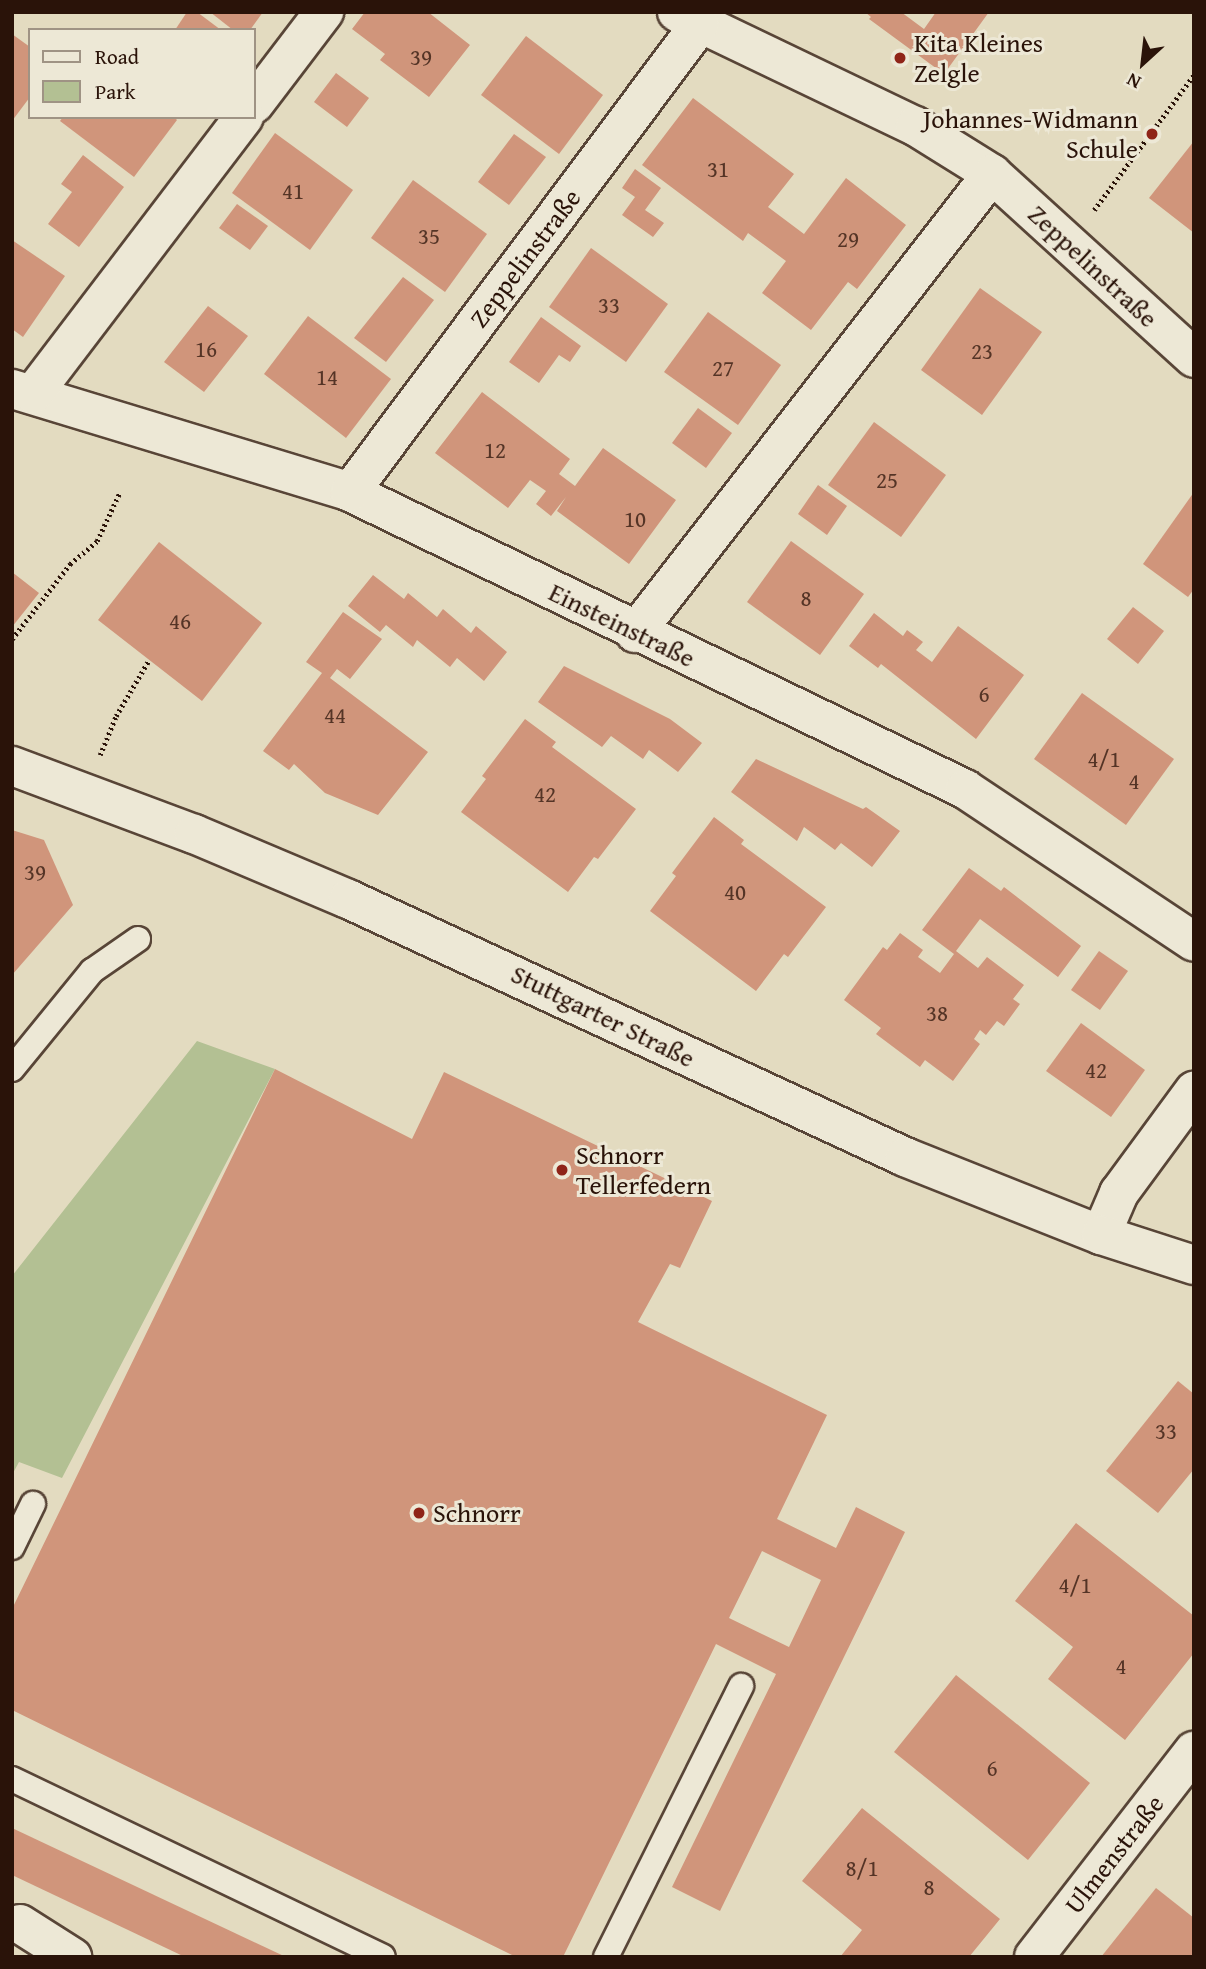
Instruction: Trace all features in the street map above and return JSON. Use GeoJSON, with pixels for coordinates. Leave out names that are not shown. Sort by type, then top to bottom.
{"type":"FeatureCollection","features":[{"type":"Feature","properties":{"kind":"street"},"geometry":{"type":"LineString","coordinates":[[256,101],[324,12]]}},
{"type":"Feature","properties":{"kind":"street","name":"Zeppelinstraße"},"geometry":{"type":"LineString","coordinates":[[350,492],[689,18],[915,126],[992,174],[1194,358]]}},
{"type":"Feature","properties":{"kind":"street"},"geometry":{"type":"LineString","coordinates":[[22,391],[242,119]]}},
{"type":"Feature","properties":{"kind":"street"},"geometry":{"type":"LineString","coordinates":[[635,633],[992,174]]}},
{"type":"Feature","properties":{"kind":"street","name":"Einsteinstraße"},"geometry":{"type":"LineString","coordinates":[[22,391],[350,492],[635,633],[965,789],[1194,942]]}},
{"type":"Feature","properties":{"kind":"street","name":"Stuttgarter Straße"},"geometry":{"type":"LineString","coordinates":[[12,766],[194,834],[348,899],[905,1157],[1101,1235],[1194,1265]]}},
{"type":"Feature","properties":{"kind":"street"},"geometry":{"type":"LineString","coordinates":[[1101,1235],[1119,1193],[1194,1091]]}},
{"type":"Feature","properties":{"kind":"street","name":"Ulmenstraße"},"geometry":{"type":"LineString","coordinates":[[1034,1957],[1194,1751]]}},
{"type":"Feature","properties":{"kind":"street"},"geometry":{"type":"LineString","coordinates":[[16,1922],[72,1957]]}},
{"type":"Feature","properties":{"kind":"lane"},"geometry":{"type":"LineString","coordinates":[[12,1069],[92,971],[138,939]]}},
{"type":"Feature","properties":{"kind":"lane"},"geometry":{"type":"LineString","coordinates":[[12,1547],[33,1504]]}},
{"type":"Feature","properties":{"kind":"lane"},"geometry":{"type":"LineString","coordinates":[[606,1957],[741,1686]]}},
{"type":"Feature","properties":{"kind":"lane"},"geometry":{"type":"LineString","coordinates":[[12,1779],[383,1957]]}},
{"type":"Feature","properties":{"kind":"path"},"geometry":{"type":"LineString","coordinates":[[1068,244],[1194,75]]}},
{"type":"Feature","properties":{"kind":"path"},"geometry":{"type":"LineString","coordinates":[[12,639],[70,564],[97,541],[120,492]]}},
{"type":"Feature","properties":{"kind":"path"},"geometry":{"type":"LineString","coordinates":[[97,762],[116,716],[149,660]]}},
{"type":"Feature","properties":{"kind":"green space"},"geometry":{"type":"Polygon","coordinates":[[[197,1041],[275,1069],[62,1478],[19,1462],[12,1475],[12,1276],[197,1041]]]}},
{"type":"Feature","properties":{"kind":"building"},"geometry":{"type":"Polygon","coordinates":[[[187,12],[197,12],[218,28],[176,28],[187,12]]]}},
{"type":"Feature","properties":{"kind":"building"},"geometry":{"type":"Polygon","coordinates":[[[210,12],[263,12],[251,28],[230,28],[210,12]]]}},
{"type":"Feature","properties":{"kind":"building"},"geometry":{"type":"Polygon","coordinates":[[[365,12],[428,12],[470,45],[429,97],[380,60],[385,54],[352,29],[365,12]]]}},
{"type":"Feature","properties":{"kind":"building"},"geometry":{"type":"Polygon","coordinates":[[[865,12],[901,12],[924,29],[936,12],[989,12],[944,74],[869,19],[871,17],[865,12]]]}},
{"type":"Feature","properties":{"kind":"building"},"geometry":{"type":"Polygon","coordinates":[[[12,34],[28,46],[28,100],[12,121],[12,34]]]}},
{"type":"Feature","properties":{"kind":"building"},"geometry":{"type":"Polygon","coordinates":[[[526,36],[603,95],[559,154],[481,95],[526,36]]]}},
{"type":"Feature","properties":{"kind":"building"},"geometry":{"type":"Polygon","coordinates":[[[336,73],[369,98],[347,127],[314,102],[336,73]]]}},
{"type":"Feature","properties":{"kind":"building"},"geometry":{"type":"Polygon","coordinates":[[[693,98],[794,174],[768,207],[804,234],[846,178],[906,225],[857,289],[848,282],[811,330],[762,293],[786,261],[748,233],[743,241],[642,165],[693,98]]]}},
{"type":"Feature","properties":{"kind":"building"},"geometry":{"type":"Polygon","coordinates":[[[62,119],[177,120],[134,177],[60,121],[62,119]]]}},
{"type":"Feature","properties":{"kind":"building"},"geometry":{"type":"Polygon","coordinates":[[[275,133],[353,190],[310,250],[232,193],[275,133]]]}},
{"type":"Feature","properties":{"kind":"building"},"geometry":{"type":"Polygon","coordinates":[[[514,134],[546,157],[509,205],[478,182],[514,134]]]}},
{"type":"Feature","properties":{"kind":"building"},"geometry":{"type":"Polygon","coordinates":[[[1194,141],[1194,233],[1149,198],[1194,141]]]}},
{"type":"Feature","properties":{"kind":"building"},"geometry":{"type":"Polygon","coordinates":[[[83,155],[124,187],[79,247],[48,224],[72,192],[61,184],[83,155]]]}},
{"type":"Feature","properties":{"kind":"building"},"geometry":{"type":"Polygon","coordinates":[[[635,169],[661,188],[645,210],[664,223],[653,237],[622,215],[635,197],[622,188],[635,169]]]}},
{"type":"Feature","properties":{"kind":"building"},"geometry":{"type":"Polygon","coordinates":[[[413,180],[487,234],[445,292],[371,238],[413,180]]]}},
{"type":"Feature","properties":{"kind":"building"},"geometry":{"type":"Polygon","coordinates":[[[237,204],[268,226],[250,250],[219,228],[237,204]]]}},
{"type":"Feature","properties":{"kind":"building"},"geometry":{"type":"Polygon","coordinates":[[[12,240],[65,276],[23,337],[12,329],[12,240]]]}},
{"type":"Feature","properties":{"kind":"building"},"geometry":{"type":"Polygon","coordinates":[[[591,248],[668,304],[626,362],[549,307],[591,248]]]}},
{"type":"Feature","properties":{"kind":"building"},"geometry":{"type":"Polygon","coordinates":[[[403,277],[434,300],[386,362],[354,338],[403,277]]]}},
{"type":"Feature","properties":{"kind":"building"},"geometry":{"type":"Polygon","coordinates":[[[980,288],[1042,332],[982,415],[921,370],[980,288]]]}},
{"type":"Feature","properties":{"kind":"building"},"geometry":{"type":"Polygon","coordinates":[[[208,306],[248,336],[204,392],[164,362],[208,306]]]}},
{"type":"Feature","properties":{"kind":"building"},"geometry":{"type":"Polygon","coordinates":[[[708,312],[781,365],[738,425],[664,372],[708,312]]]}},
{"type":"Feature","properties":{"kind":"building"},"geometry":{"type":"Polygon","coordinates":[[[308,316],[391,379],[346,438],[264,374],[308,316]]]}},
{"type":"Feature","properties":{"kind":"building"},"geometry":{"type":"Polygon","coordinates":[[[541,317],[581,346],[570,362],[559,355],[539,383],[509,362],[541,317]]]}},
{"type":"Feature","properties":{"kind":"building"},"geometry":{"type":"Polygon","coordinates":[[[482,392],[570,459],[559,474],[575,486],[603,448],[676,500],[629,564],[557,511],[566,497],[551,516],[536,504],[546,491],[530,480],[508,508],[435,453],[482,392]]]}},
{"type":"Feature","properties":{"kind":"building"},"geometry":{"type":"Polygon","coordinates":[[[698,408],[732,433],[706,468],[672,443],[698,408]]]}},
{"type":"Feature","properties":{"kind":"building"},"geometry":{"type":"Polygon","coordinates":[[[874,422],[946,475],[901,537],[828,485],[874,422]]]}},
{"type":"Feature","properties":{"kind":"building"},"geometry":{"type":"Polygon","coordinates":[[[818,485],[847,506],[827,535],[798,514],[818,485]]]}},
{"type":"Feature","properties":{"kind":"building"},"geometry":{"type":"Polygon","coordinates":[[[1194,492],[1194,589],[1188,597],[1143,564],[1194,492]]]}},
{"type":"Feature","properties":{"kind":"building"},"geometry":{"type":"Polygon","coordinates":[[[791,541],[864,594],[820,655],[747,602],[791,541]]]}},
{"type":"Feature","properties":{"kind":"building"},"geometry":{"type":"Polygon","coordinates":[[[159,542],[262,623],[202,701],[98,620],[159,542]]]}},
{"type":"Feature","properties":{"kind":"building"},"geometry":{"type":"Polygon","coordinates":[[[12,572],[39,593],[12,627],[12,572]]]}},
{"type":"Feature","properties":{"kind":"building"},"geometry":{"type":"Polygon","coordinates":[[[373,575],[404,599],[408,593],[437,617],[443,609],[471,633],[476,626],[507,652],[484,681],[457,658],[450,667],[417,640],[413,647],[386,625],[380,632],[348,606],[373,575]]]}},
{"type":"Feature","properties":{"kind":"building"},"geometry":{"type":"Polygon","coordinates":[[[1133,607],[1164,631],[1138,664],[1107,639],[1133,607]]]}},
{"type":"Feature","properties":{"kind":"building"},"geometry":{"type":"Polygon","coordinates":[[[343,612],[382,639],[350,679],[337,669],[330,678],[428,752],[378,815],[325,793],[294,764],[289,770],[263,751],[322,673],[306,662],[343,612]]]}},
{"type":"Feature","properties":{"kind":"building"},"geometry":{"type":"Polygon","coordinates":[[[874,613],[903,636],[907,630],[923,642],[916,650],[932,662],[958,626],[1024,675],[976,739],[881,664],[878,668],[849,646],[874,613]]]}},
{"type":"Feature","properties":{"kind":"building"},"geometry":{"type":"Polygon","coordinates":[[[564,666],[670,719],[702,743],[678,772],[649,750],[643,759],[611,736],[602,747],[538,702],[564,666]]]}},
{"type":"Feature","properties":{"kind":"building"},"geometry":{"type":"Polygon","coordinates":[[[1082,693],[1174,759],[1126,825],[1034,759],[1082,693]]]}},
{"type":"Feature","properties":{"kind":"building"},"geometry":{"type":"Polygon","coordinates":[[[525,719],[556,742],[552,747],[636,809],[598,859],[594,857],[568,892],[461,812],[486,779],[482,776],[525,719]]]}},
{"type":"Feature","properties":{"kind":"building"},"geometry":{"type":"Polygon","coordinates":[[[756,759],[863,809],[866,807],[900,831],[872,867],[841,843],[835,850],[804,827],[797,841],[731,792],[756,759]]]}},
{"type":"Feature","properties":{"kind":"building"},"geometry":{"type":"Polygon","coordinates":[[[714,817],[744,840],[741,844],[826,907],[788,957],[784,954],[756,991],[650,911],[676,876],[672,873],[714,817]]]}},
{"type":"Feature","properties":{"kind":"building"},"geometry":{"type":"Polygon","coordinates":[[[12,830],[44,840],[73,905],[12,975],[12,830]]]}},
{"type":"Feature","properties":{"kind":"building"},"geometry":{"type":"Polygon","coordinates":[[[969,868],[1001,891],[1004,887],[1081,946],[1058,977],[980,919],[956,951],[978,968],[987,957],[1024,985],[1013,999],[1020,1004],[1004,1026],[997,1021],[986,1035],[980,1030],[974,1039],[980,1044],[953,1081],[925,1060],[920,1067],[876,1034],[881,1028],[844,1000],[883,947],[887,950],[900,933],[923,950],[918,957],[940,973],[954,954],[922,930],[969,868]]]}},
{"type":"Feature","properties":{"kind":"building"},"geometry":{"type":"Polygon","coordinates":[[[1099,951],[1128,971],[1100,1010],[1071,990],[1099,951]]]}},
{"type":"Feature","properties":{"kind":"building"},"geometry":{"type":"Polygon","coordinates":[[[1081,1023],[1145,1070],[1111,1117],[1046,1071],[1081,1023]]]}},
{"type":"Feature","properties":{"kind":"building","name":"Schnorr"},"geometry":{"type":"Polygon","coordinates":[[[275,1069],[412,1139],[444,1072],[712,1201],[680,1268],[670,1264],[638,1322],[827,1415],[777,1519],[836,1548],[856,1507],[905,1532],[720,1911],[672,1887],[776,1674],[716,1644],[563,1957],[516,1957],[12,1710],[12,1609],[275,1069]],[[762,1551],[729,1618],[789,1647],[821,1580],[762,1551]]]}},
{"type":"Feature","properties":{"kind":"building"},"geometry":{"type":"Polygon","coordinates":[[[1178,1381],[1194,1394],[1194,1469],[1158,1513],[1106,1471],[1178,1381]]]}},
{"type":"Feature","properties":{"kind":"building"},"geometry":{"type":"Polygon","coordinates":[[[1076,1523],[1194,1616],[1194,1653],[1125,1740],[1048,1679],[1073,1647],[1015,1601],[1076,1523]]]}},
{"type":"Feature","properties":{"kind":"building"},"geometry":{"type":"Polygon","coordinates":[[[956,1675],[1090,1783],[1028,1860],[894,1752],[956,1675]]]}},
{"type":"Feature","properties":{"kind":"building"},"geometry":{"type":"Polygon","coordinates":[[[862,1808],[1000,1919],[969,1957],[840,1957],[862,1930],[802,1881],[862,1808]]]}},
{"type":"Feature","properties":{"kind":"building"},"geometry":{"type":"Polygon","coordinates":[[[12,1828],[286,1957],[185,1957],[12,1875],[12,1828]]]}},
{"type":"Feature","properties":{"kind":"building"},"geometry":{"type":"Polygon","coordinates":[[[1156,1888],[1194,1918],[1194,1957],[1101,1957],[1156,1888]]]}},
{"type":"Feature","properties":{"kind":"place","name":"Kita Kleines Zelgle"},"geometry":{"type":"Point","coordinates":[900,58]}},
{"type":"Feature","properties":{"kind":"place","name":"Johannes-Widmann Schule"},"geometry":{"type":"Point","coordinates":[1152,134]}},
{"type":"Feature","properties":{"kind":"place","name":"Schnorr Tellerfedern"},"geometry":{"type":"Point","coordinates":[562,1170]}},
{"type":"Feature","properties":{"kind":"place","name":"Schnorr"},"geometry":{"type":"Point","coordinates":[419,1513]}}]}
